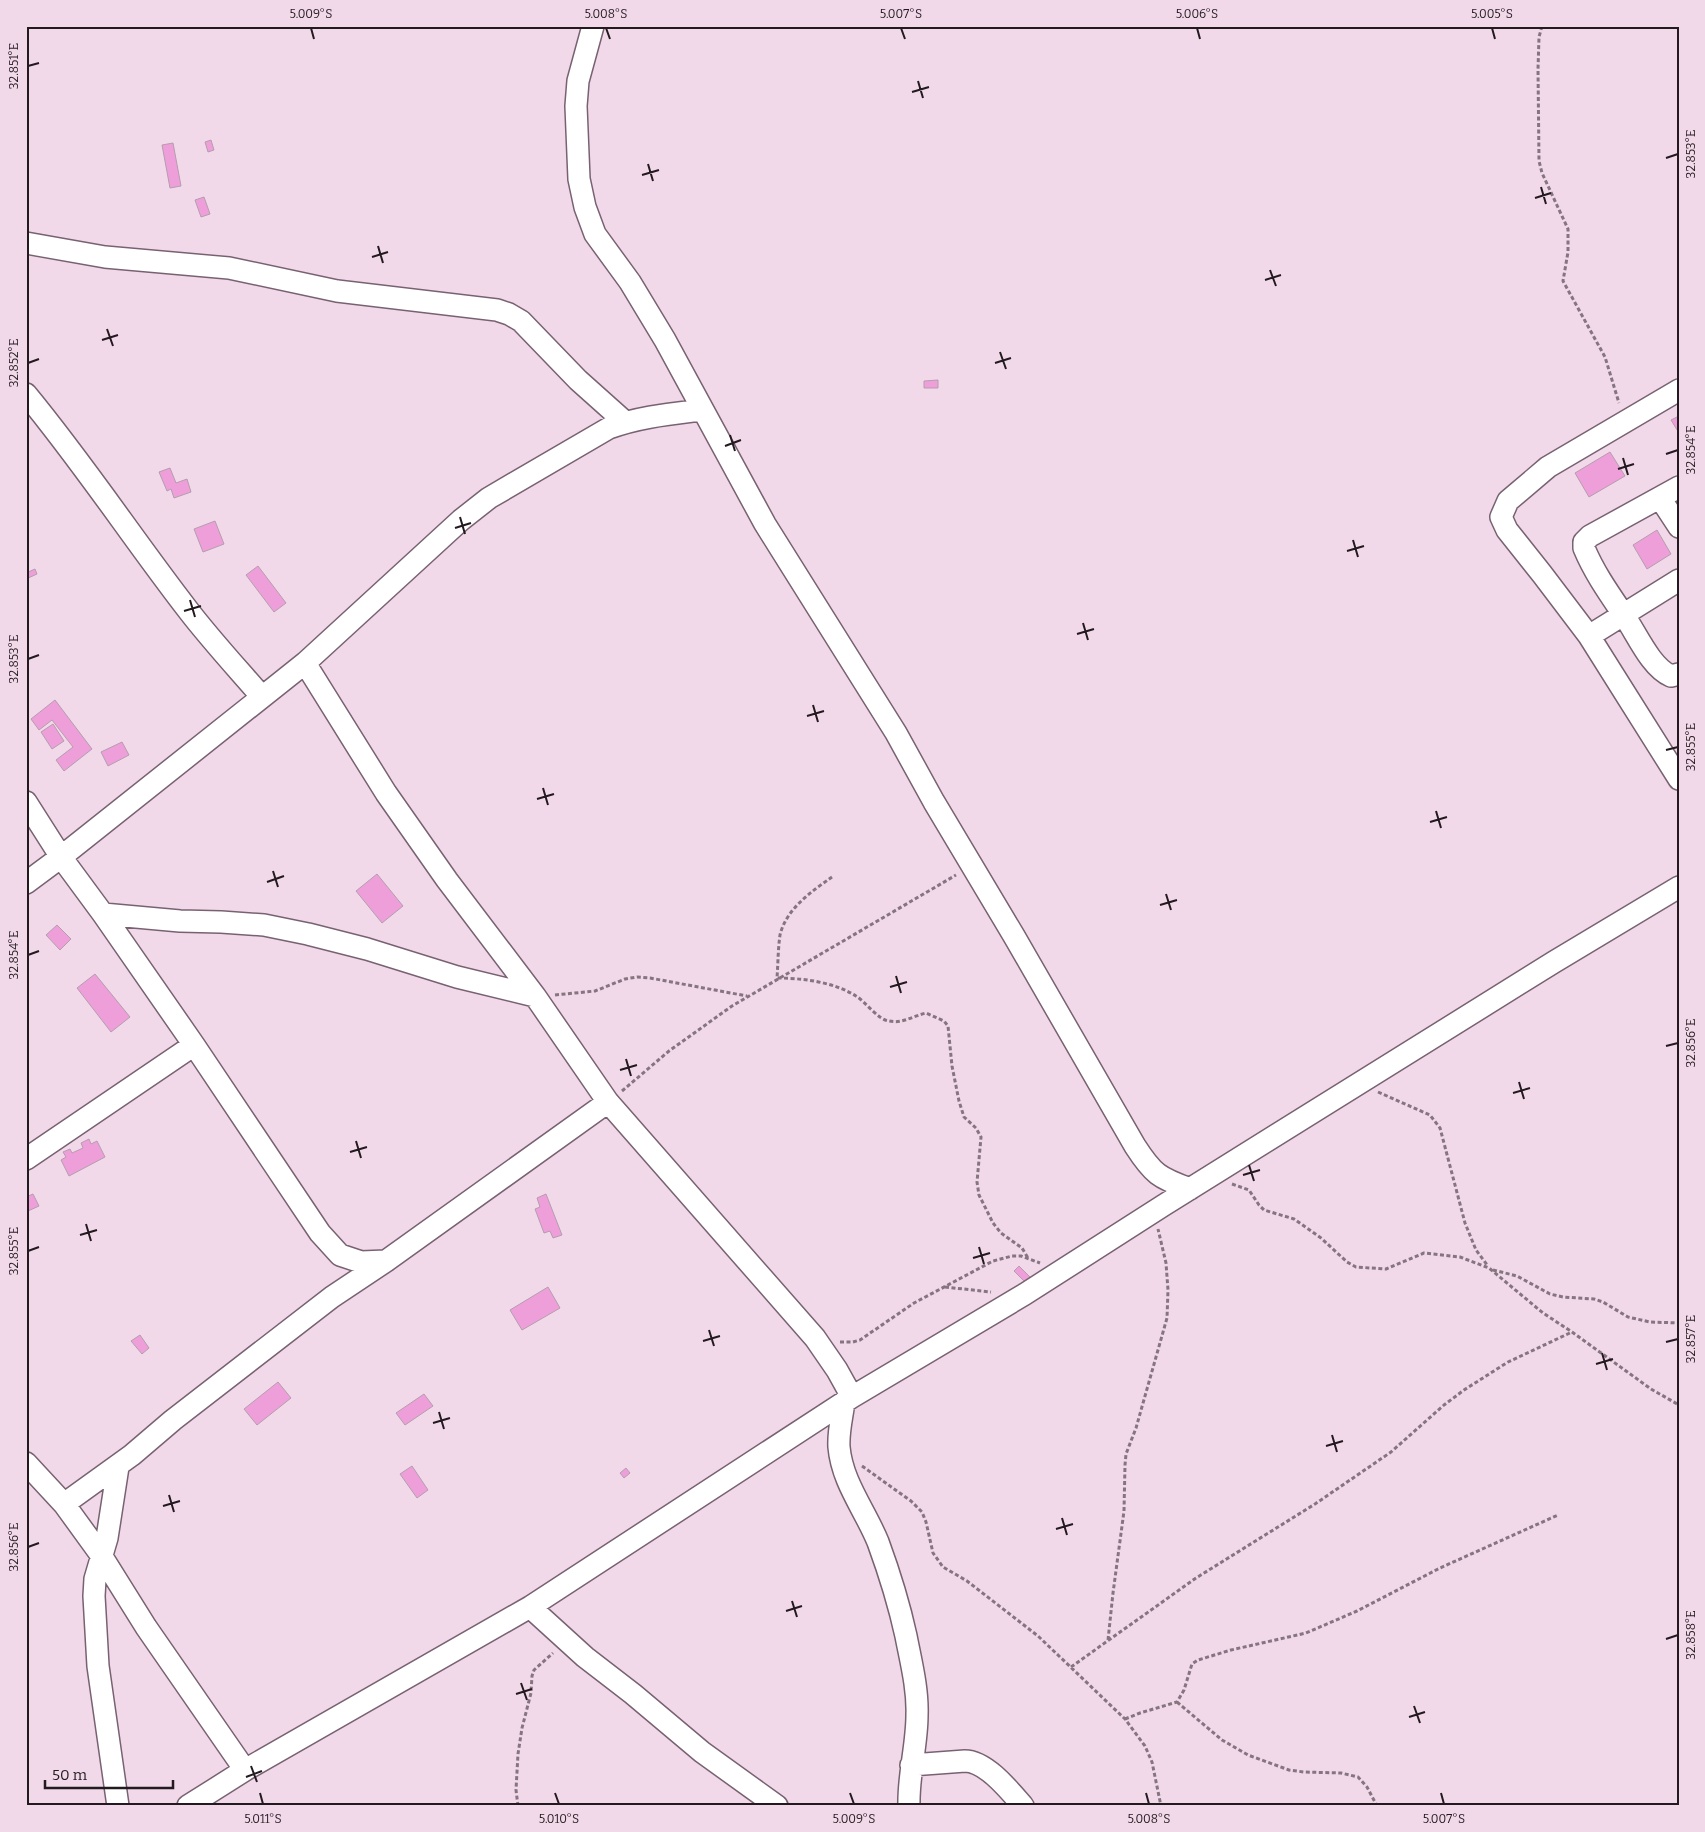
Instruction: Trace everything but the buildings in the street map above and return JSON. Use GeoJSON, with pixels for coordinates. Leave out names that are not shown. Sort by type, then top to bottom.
{"type":"FeatureCollection","features":[{"type":"Feature","properties":{"kind":"street"},"geometry":{"type":"LineString","coordinates":[[592,26],[578,81],[576,106],[579,178],[585,207],[595,234],[630,282],[665,340],[765,524],[896,733],[934,802],[1135,1146],[1149,1167],[1167,1181],[1198,1184]]}},
{"type":"Feature","properties":{"kind":"street"},"geometry":{"type":"LineString","coordinates":[[26,243],[105,257],[229,268],[337,291],[497,310],[521,321],[578,380],[625,422]]}},
{"type":"Feature","properties":{"kind":"street"},"geometry":{"type":"LineString","coordinates":[[1679,390],[1548,467],[1508,501],[1501,517],[1507,530],[1589,636],[1679,779]]}},
{"type":"Feature","properties":{"kind":"street"},"geometry":{"type":"LineString","coordinates":[[26,394],[51,424],[188,610],[262,697]]}},
{"type":"Feature","properties":{"kind":"street"},"geometry":{"type":"LineString","coordinates":[[26,882],[262,697],[488,498],[609,428],[625,422],[654,416],[702,410]]}},
{"type":"Feature","properties":{"kind":"street"},"geometry":{"type":"LineString","coordinates":[[1679,487],[1590,536],[1584,542],[1584,548],[1590,564],[1651,658],[1663,673],[1671,676],[1679,674]]}},
{"type":"Feature","properties":{"kind":"street"},"geometry":{"type":"LineString","coordinates":[[1660,498],[1679,527]]}},
{"type":"Feature","properties":{"kind":"street"},"geometry":{"type":"LineString","coordinates":[[1589,636],[1679,580]]}},
{"type":"Feature","properties":{"kind":"street"},"geometry":{"type":"LineString","coordinates":[[304,662],[386,793],[447,880],[535,996],[608,1102],[815,1338],[837,1370],[848,1400],[839,1436],[839,1449],[847,1479],[877,1540],[893,1588],[906,1636],[916,1694],[918,1714],[911,1765],[909,1806]]}},
{"type":"Feature","properties":{"kind":"street"},"geometry":{"type":"LineString","coordinates":[[26,802],[60,857],[103,914],[194,1045],[320,1233],[340,1255],[361,1262],[386,1261]]}},
{"type":"Feature","properties":{"kind":"street"},"geometry":{"type":"LineString","coordinates":[[188,1806],[245,1770],[530,1607],[848,1400],[1008,1304],[1554,962],[1679,887]]}},
{"type":"Feature","properties":{"kind":"street"},"geometry":{"type":"LineString","coordinates":[[103,914],[180,921],[264,925],[367,949],[457,977],[535,996]]}},
{"type":"Feature","properties":{"kind":"street"},"geometry":{"type":"LineString","coordinates":[[26,1159],[194,1045]]}},
{"type":"Feature","properties":{"kind":"street"},"geometry":{"type":"LineString","coordinates":[[64,1504],[118,1466],[173,1420],[332,1297],[386,1261],[608,1102]]}},
{"type":"Feature","properties":{"kind":"street"},"geometry":{"type":"LineString","coordinates":[[1149,1167],[1153,1212]]}},
{"type":"Feature","properties":{"kind":"street"},"geometry":{"type":"LineString","coordinates":[[332,1297],[340,1255]]}},
{"type":"Feature","properties":{"kind":"street"},"geometry":{"type":"LineString","coordinates":[[26,1463],[64,1504],[101,1555],[157,1642],[245,1770]]}},
{"type":"Feature","properties":{"kind":"street"},"geometry":{"type":"LineString","coordinates":[[118,1466],[106,1538],[95,1579],[94,1596],[98,1666],[118,1806]]}},
{"type":"Feature","properties":{"kind":"street"},"geometry":{"type":"LineString","coordinates":[[530,1607],[565,1639],[702,1752],[777,1806]]}},
{"type":"Feature","properties":{"kind":"street"},"geometry":{"type":"LineString","coordinates":[[911,1765],[973,1762],[990,1772],[1023,1806]]}},
{"type":"Feature","properties":{"kind":"path"},"geometry":{"type":"LineString","coordinates":[[1542,26],[1539,37],[1538,69],[1539,160],[1542,173],[1568,230],[1568,252],[1563,281],[1605,357],[1625,423]]}},
{"type":"Feature","properties":{"kind":"path"},"geometry":{"type":"LineString","coordinates":[[608,1102],[668,1052],[747,996],[972,866]]}},
{"type":"Feature","properties":{"kind":"path"},"geometry":{"type":"LineString","coordinates":[[777,978],[780,934],[784,924],[796,906],[832,876]]}},
{"type":"Feature","properties":{"kind":"path"},"geometry":{"type":"LineString","coordinates":[[535,996],[595,991],[618,981],[638,977],[659,979],[747,996]]}},
{"type":"Feature","properties":{"kind":"path"},"geometry":{"type":"LineString","coordinates":[[777,978],[802,980],[833,986],[856,996],[885,1020],[901,1021],[926,1013],[944,1021],[948,1026],[952,1066],[964,1117],[976,1128],[981,1137],[977,1182],[978,1195],[997,1228],[1022,1248],[1028,1258]]}},
{"type":"Feature","properties":{"kind":"path"},"geometry":{"type":"LineString","coordinates":[[1358,1084],[1430,1115],[1437,1123],[1443,1135],[1447,1160],[1465,1223],[1476,1250],[1489,1268],[1543,1313],[1651,1389],[1679,1405]]}},
{"type":"Feature","properties":{"kind":"path"},"geometry":{"type":"LineString","coordinates":[[1198,1184],[1249,1190],[1259,1206],[1264,1210],[1294,1218],[1321,1238],[1347,1262],[1356,1266],[1386,1269],[1424,1253],[1460,1257],[1517,1276],[1550,1294],[1563,1297],[1594,1299],[1603,1302],[1628,1317],[1650,1322],[1679,1323]]}},
{"type":"Feature","properties":{"kind":"path"},"geometry":{"type":"LineString","coordinates":[[1108,1640],[1124,1511],[1126,1454],[1136,1428],[1167,1318],[1168,1290],[1166,1263],[1153,1212]]}},
{"type":"Feature","properties":{"kind":"path"},"geometry":{"type":"LineString","coordinates":[[815,1338],[835,1342],[860,1340],[894,1316],[944,1287],[1002,1258],[1021,1256],[1057,1273]]}},
{"type":"Feature","properties":{"kind":"path"},"geometry":{"type":"LineString","coordinates":[[944,1287],[993,1292]]}},
{"type":"Feature","properties":{"kind":"path"},"geometry":{"type":"LineString","coordinates":[[1071,1667],[1196,1578],[1315,1504],[1391,1452],[1444,1405],[1464,1390],[1508,1362],[1572,1332]]}},
{"type":"Feature","properties":{"kind":"path"},"geometry":{"type":"LineString","coordinates":[[839,1449],[911,1501],[922,1512],[933,1553],[943,1567],[968,1581],[1038,1636],[1125,1720],[1145,1746],[1152,1762],[1161,1806]]}},
{"type":"Feature","properties":{"kind":"path"},"geometry":{"type":"LineString","coordinates":[[1125,1720],[1140,1713],[1177,1702],[1184,1690],[1192,1664],[1198,1660],[1231,1650],[1306,1633],[1357,1611],[1448,1565],[1558,1515]]}},
{"type":"Feature","properties":{"kind":"path"},"geometry":{"type":"LineString","coordinates":[[518,1806],[516,1790],[518,1754],[522,1728],[531,1693],[533,1673],[565,1639]]}},
{"type":"Feature","properties":{"kind":"path"},"geometry":{"type":"LineString","coordinates":[[1177,1702],[1222,1740],[1248,1755],[1289,1770],[1341,1772],[1358,1776],[1367,1787],[1377,1806]]}}]}
